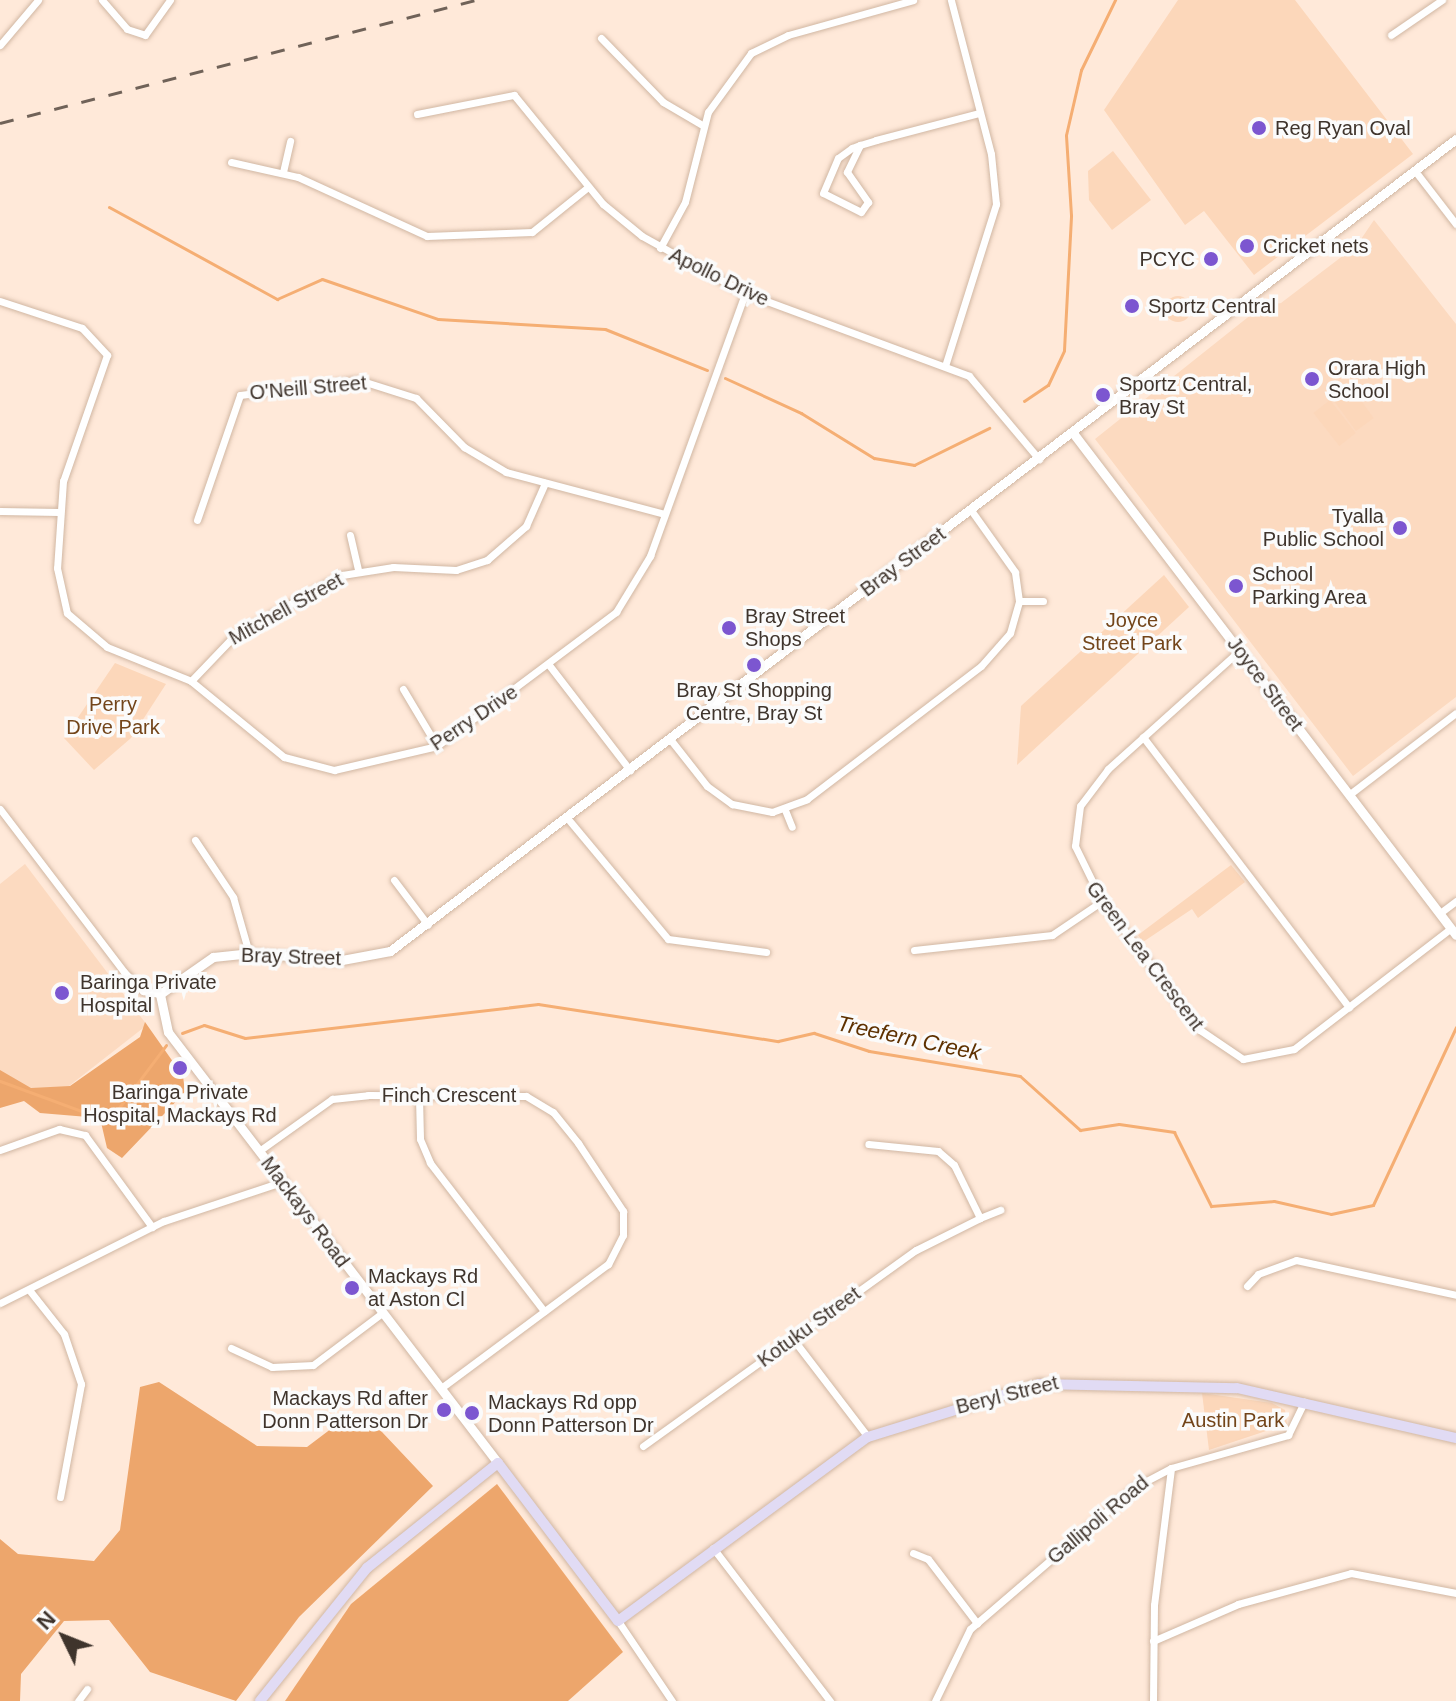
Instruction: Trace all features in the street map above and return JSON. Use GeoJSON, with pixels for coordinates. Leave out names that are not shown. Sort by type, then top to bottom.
{"type":"FeatureCollection","features":[{"type":"Feature","properties":{"kind":"main road","name":"Beryl Street"},"geometry":{"type":"LineString","coordinates":[[618,1621],[713,1548],[868,1437],[1050,1382],[1237,1388],[1456,1438]]}},
{"type":"Feature","properties":{"kind":"main road","name":"Mackays Road"},"geometry":{"type":"LineString","coordinates":[[498,1463],[618,1621]]}},
{"type":"Feature","properties":{"kind":"main road"},"geometry":{"type":"LineString","coordinates":[[260,1701],[367,1568],[498,1463]]}},
{"type":"Feature","properties":{"kind":"street"},"geometry":{"type":"LineString","coordinates":[[0,45],[38,0]]}},
{"type":"Feature","properties":{"kind":"street"},"geometry":{"type":"LineString","coordinates":[[102,0],[127,29],[145,35],[170,0]]}},
{"type":"Feature","properties":{"kind":"street"},"geometry":{"type":"LineString","coordinates":[[660,248],[685,202],[702,125],[734,72],[762,45],[913,0]]}},
{"type":"Feature","properties":{"kind":"street"},"geometry":{"type":"LineString","coordinates":[[945,366],[996,204],[979,113],[951,0]]}},
{"type":"Feature","properties":{"kind":"street"},"geometry":{"type":"LineString","coordinates":[[1391,35],[1442,0]]}},
{"type":"Feature","properties":{"kind":"street"},"geometry":{"type":"LineString","coordinates":[[601,38],[663,102],[702,125]]}},
{"type":"Feature","properties":{"kind":"street","name":"Apollo Drive"},"geometry":{"type":"LineString","coordinates":[[417,114],[509,93],[588,187],[660,248],[745,293],[945,366],[984,387],[1039,459]]}},
{"type":"Feature","properties":{"kind":"street"},"geometry":{"type":"LineString","coordinates":[[860,145],[847,172],[868,202],[861,212],[829,200],[822,189],[833,164],[860,145],[979,113]]}},
{"type":"Feature","properties":{"kind":"street","name":"Bray Street"},"geometry":{"type":"LineString","coordinates":[[160,994],[213,957],[249,953],[342,960],[390,951],[568,819],[1456,139]]}},
{"type":"Feature","properties":{"kind":"street"},"geometry":{"type":"LineString","coordinates":[[283,172],[290,141]]}},
{"type":"Feature","properties":{"kind":"street"},"geometry":{"type":"LineString","coordinates":[[231,162],[283,172],[427,236],[524,234],[588,187]]}},
{"type":"Feature","properties":{"kind":"street"},"geometry":{"type":"LineString","coordinates":[[1415,171],[1456,224]]}},
{"type":"Feature","properties":{"kind":"street","name":"Perry Drive"},"geometry":{"type":"LineString","coordinates":[[0,301],[82,328],[107,355],[69,456],[59,512],[58,592],[67,613],[107,647],[191,681],[271,749],[300,763],[353,769],[437,746],[549,665],[630,595],[665,514],[745,293]]}},
{"type":"Feature","properties":{"kind":"street","name":"O'Neill Street"},"geometry":{"type":"LineString","coordinates":[[197,520],[236,400],[249,390],[286,394],[359,380],[390,386],[428,407],[475,456],[545,483],[665,514]]}},
{"type":"Feature","properties":{"kind":"street","name":"Joyce Street"},"geometry":{"type":"LineString","coordinates":[[1073,433],[1453,932]]}},
{"type":"Feature","properties":{"kind":"street","name":"Mitchell Street"},"geometry":{"type":"LineString","coordinates":[[191,681],[235,635],[358,570],[456,570],[487,560],[526,526],[545,483]]}},
{"type":"Feature","properties":{"kind":"street"},"geometry":{"type":"LineString","coordinates":[[670,739],[718,796],[746,808],[785,810],[992,656],[1010,633],[1019,601],[1008,557],[971,510]]}},
{"type":"Feature","properties":{"kind":"street"},"geometry":{"type":"LineString","coordinates":[[0,511],[59,512]]}},
{"type":"Feature","properties":{"kind":"street"},"geometry":{"type":"LineString","coordinates":[[350,535],[358,570]]}},
{"type":"Feature","properties":{"kind":"street"},"geometry":{"type":"LineString","coordinates":[[1019,601],[1043,601]]}},
{"type":"Feature","properties":{"kind":"street","name":"Green Lea Crescent"},"geometry":{"type":"LineString","coordinates":[[1240,650],[1092,785],[1075,827],[1079,864],[1102,901],[1226,1053],[1277,1057],[1453,932]]}},
{"type":"Feature","properties":{"kind":"street"},"geometry":{"type":"LineString","coordinates":[[549,665],[630,770]]}},
{"type":"Feature","properties":{"kind":"street"},"geometry":{"type":"LineString","coordinates":[[403,689],[437,746]]}},
{"type":"Feature","properties":{"kind":"street"},"geometry":{"type":"LineString","coordinates":[[1350,794],[1456,713]]}},
{"type":"Feature","properties":{"kind":"street"},"geometry":{"type":"LineString","coordinates":[[1143,737],[1349,1007]]}},
{"type":"Feature","properties":{"kind":"street"},"geometry":{"type":"LineString","coordinates":[[0,809],[124,972],[143,991],[160,994]]}},
{"type":"Feature","properties":{"kind":"street"},"geometry":{"type":"LineString","coordinates":[[785,810],[792,827]]}},
{"type":"Feature","properties":{"kind":"street"},"geometry":{"type":"LineString","coordinates":[[568,819],[668,939],[766,952]]}},
{"type":"Feature","properties":{"kind":"street"},"geometry":{"type":"LineString","coordinates":[[195,840],[233,897],[249,953]]}},
{"type":"Feature","properties":{"kind":"street"},"geometry":{"type":"LineString","coordinates":[[394,880],[428,925]]}},
{"type":"Feature","properties":{"kind":"street"},"geometry":{"type":"LineString","coordinates":[[914,950],[1052,935],[1102,901]]}},
{"type":"Feature","properties":{"kind":"street"},"geometry":{"type":"LineString","coordinates":[[1440,913],[1456,901]]}},
{"type":"Feature","properties":{"kind":"street","name":"Mackays Road"},"geometry":{"type":"LineString","coordinates":[[160,994],[168,1032],[498,1463]]}},
{"type":"Feature","properties":{"kind":"street","name":"Finch Crescent"},"geometry":{"type":"LineString","coordinates":[[259,1151],[332,1099],[526,1096],[553,1112],[610,1185],[623,1211],[623,1235],[608,1264],[441,1388]]}},
{"type":"Feature","properties":{"kind":"street"},"geometry":{"type":"LineString","coordinates":[[419,1097],[420,1139],[430,1163],[544,1311]]}},
{"type":"Feature","properties":{"kind":"street"},"geometry":{"type":"LineString","coordinates":[[0,1150],[59,1129],[85,1135],[152,1227]]}},
{"type":"Feature","properties":{"kind":"street"},"geometry":{"type":"LineString","coordinates":[[868,1144],[938,1151],[954,1165],[980,1218]]}},
{"type":"Feature","properties":{"kind":"street"},"geometry":{"type":"LineString","coordinates":[[0,1303],[30,1291],[72,1262],[152,1227],[281,1182]]}},
{"type":"Feature","properties":{"kind":"street","name":"Kotuku Street"},"geometry":{"type":"LineString","coordinates":[[643,1446],[916,1250],[1000,1210]]}},
{"type":"Feature","properties":{"kind":"street"},"geometry":{"type":"LineString","coordinates":[[1247,1286],[1258,1274],[1296,1260],[1456,1295]]}},
{"type":"Feature","properties":{"kind":"street"},"geometry":{"type":"LineString","coordinates":[[30,1291],[64,1334],[81,1384],[60,1497]]}},
{"type":"Feature","properties":{"kind":"street"},"geometry":{"type":"LineString","coordinates":[[231,1348],[272,1367],[313,1365],[382,1313]]}},
{"type":"Feature","properties":{"kind":"street"},"geometry":{"type":"LineString","coordinates":[[793,1339],[868,1437]]}},
{"type":"Feature","properties":{"kind":"street","name":"Gallipoli Road"},"geometry":{"type":"LineString","coordinates":[[935,1701],[956,1647],[977,1623],[1135,1487],[1171,1468],[1288,1435],[1304,1402]]}},
{"type":"Feature","properties":{"kind":"street"},"geometry":{"type":"LineString","coordinates":[[1153,1701],[1153,1641],[1171,1468]]}},
{"type":"Feature","properties":{"kind":"street"},"geometry":{"type":"LineString","coordinates":[[713,1548],[830,1701]]}},
{"type":"Feature","properties":{"kind":"street"},"geometry":{"type":"LineString","coordinates":[[913,1553],[928,1559],[977,1623]]}},
{"type":"Feature","properties":{"kind":"street"},"geometry":{"type":"LineString","coordinates":[[1153,1641],[1238,1604],[1342,1575],[1376,1574],[1456,1593]]}},
{"type":"Feature","properties":{"kind":"street"},"geometry":{"type":"LineString","coordinates":[[618,1621],[670,1698],[660,1701]]}},
{"type":"Feature","properties":{"kind":"street"},"geometry":{"type":"LineString","coordinates":[[78,1701],[87,1689]]}},
{"type":"Feature","properties":{"kind":"shaded area","name":"Orara High School"},"geometry":{"type":"Polygon","coordinates":[[[1374,220],[1456,324],[1456,697],[1353,776],[1095,439],[1262,306],[1281,303],[1357,245],[1374,220]]]}},
{"type":"Feature","properties":{"kind":"shaded area","name":"Baringa Private Hospital"},"geometry":{"type":"Polygon","coordinates":[[[25,864],[147,1025],[46,1104],[0,1081],[0,884],[25,864]]]}},
{"type":"Feature","properties":{"kind":"shaded area"},"geometry":{"type":"Polygon","coordinates":[[[145,1022],[183,1076],[185,1092],[122,1158],[107,1148],[100,1118],[40,1113],[24,1101],[0,1108],[0,1070],[31,1088],[70,1086],[140,1037],[145,1022]]]}},
{"type":"Feature","properties":{"kind":"shaded area"},"geometry":{"type":"Polygon","coordinates":[[[159,1382],[257,1446],[307,1447],[352,1413],[382,1432],[433,1486],[299,1617],[236,1701],[150,1672],[109,1620],[64,1621],[21,1674],[20,1701],[0,1701],[0,1539],[18,1554],[94,1561],[120,1530],[140,1387],[159,1382]]]}},
{"type":"Feature","properties":{"kind":"shaded area"},"geometry":{"type":"Polygon","coordinates":[[[497,1484],[623,1652],[568,1701],[285,1701],[351,1604],[497,1484]]]}},
{"type":"Feature","properties":{"kind":"green space"},"geometry":{"type":"Polygon","coordinates":[[[1178,0],[1295,0],[1413,154],[1254,275],[1204,211],[1185,225],[1104,110],[1178,0]]]}},
{"type":"Feature","properties":{"kind":"green space"},"geometry":{"type":"Polygon","coordinates":[[[1113,151],[1151,200],[1112,230],[1089,200],[1088,171],[1113,151]]]}},
{"type":"Feature","properties":{"kind":"green space"},"geometry":{"type":"Polygon","coordinates":[[[1178,296],[1187,300],[1191,309],[1187,318],[1178,322],[1169,318],[1165,309],[1169,300],[1178,296]]]}},
{"type":"Feature","properties":{"kind":"green space"},"geometry":{"type":"Polygon","coordinates":[[[1349,384],[1374,418],[1356,431],[1331,397],[1349,384]]]}},
{"type":"Feature","properties":{"kind":"green space"},"geometry":{"type":"Polygon","coordinates":[[[1330,400],[1356,433],[1339,446],[1313,413],[1330,400]]]}},
{"type":"Feature","properties":{"kind":"green space","name":"Joyce Street Park"},"geometry":{"type":"Polygon","coordinates":[[[1164,575],[1189,607],[1017,765],[1021,706],[1164,575]]]}},
{"type":"Feature","properties":{"kind":"green space","name":"Perry Drive Park"},"geometry":{"type":"Polygon","coordinates":[[[115,663],[166,684],[131,738],[94,770],[64,738],[115,663]]]}},
{"type":"Feature","properties":{"kind":"green space"},"geometry":{"type":"Polygon","coordinates":[[[1231,865],[1245,882],[1198,918],[1192,909],[1143,942],[1138,935],[1231,865]]]}},
{"type":"Feature","properties":{"kind":"green space","name":"Austin Park"},"geometry":{"type":"Polygon","coordinates":[[[1202,1393],[1272,1403],[1285,1410],[1287,1424],[1209,1450],[1202,1393]]]}},
{"type":"Feature","properties":{"kind":"waterway"},"geometry":{"type":"LineString","coordinates":[[1024,401],[1048,385],[1064,350],[1071,215],[1066,135],[1081,70],[1115,0]]}},
{"type":"Feature","properties":{"kind":"waterway"},"geometry":{"type":"LineString","coordinates":[[109,207],[277,299],[322,279],[438,319],[605,329],[707,370]]}},
{"type":"Feature","properties":{"kind":"waterway"},"geometry":{"type":"LineString","coordinates":[[725,378],[801,413],[874,458],[914,465],[989,428]]}},
{"type":"Feature","properties":{"kind":"waterway","name":"Treefern Creek"},"geometry":{"type":"LineString","coordinates":[[182,1033],[204,1025],[245,1038],[538,1004],[778,1041],[814,1033],[869,1051],[1020,1076],[1080,1130],[1119,1124],[1174,1132],[1211,1206],[1274,1201],[1331,1214],[1373,1205],[1456,1027]]}},
{"type":"Feature","properties":{"kind":"waterway","name":"Treefern Creek"},"geometry":{"type":"LineString","coordinates":[[0,1081],[109,1121],[166,1045]]}},
{"type":"Feature","properties":{"kind":"railway"},"geometry":{"type":"LineString","coordinates":[[0,123],[474,0]]}},
{"type":"Feature","properties":{"kind":"place","name":"Reg Ryan Oval"},"geometry":{"type":"Point","coordinates":[1259,128]}},
{"type":"Feature","properties":{"kind":"place","name":"Cricket nets"},"geometry":{"type":"Point","coordinates":[1247,246]}},
{"type":"Feature","properties":{"kind":"place","name":"PCYC"},"geometry":{"type":"Point","coordinates":[1211,259]}},
{"type":"Feature","properties":{"kind":"place","name":"Sportz Central"},"geometry":{"type":"Point","coordinates":[1132,306]}},
{"type":"Feature","properties":{"kind":"place","name":"Orara High School"},"geometry":{"type":"Point","coordinates":[1312,379]}},
{"type":"Feature","properties":{"kind":"place","name":"Sportz Central, Bray St"},"geometry":{"type":"Point","coordinates":[1103,395]}},
{"type":"Feature","properties":{"kind":"place","name":"Tyalla Public School"},"geometry":{"type":"Point","coordinates":[1400,528]}},
{"type":"Feature","properties":{"kind":"place","name":"School Parking Area"},"geometry":{"type":"Point","coordinates":[1236,586]}},
{"type":"Feature","properties":{"kind":"place","name":"Bray Street Shops"},"geometry":{"type":"Point","coordinates":[729,628]}},
{"type":"Feature","properties":{"kind":"place","name":"Bray St Shopping Centre, Bray St"},"geometry":{"type":"Point","coordinates":[754,665]}},
{"type":"Feature","properties":{"kind":"place","name":"Baringa Private Hospital"},"geometry":{"type":"Point","coordinates":[62,993]}},
{"type":"Feature","properties":{"kind":"place","name":"Baringa Private Hospital, Mackays Rd"},"geometry":{"type":"Point","coordinates":[180,1068]}},
{"type":"Feature","properties":{"kind":"place","name":"Mackays Rd at Aston Cl"},"geometry":{"type":"Point","coordinates":[352,1288]}},
{"type":"Feature","properties":{"kind":"place","name":"Mackays Rd after Donn Patterson Dr"},"geometry":{"type":"Point","coordinates":[444,1410]}},
{"type":"Feature","properties":{"kind":"place","name":"Mackays Rd opp Donn Patterson Dr"},"geometry":{"type":"Point","coordinates":[472,1413]}}]}
